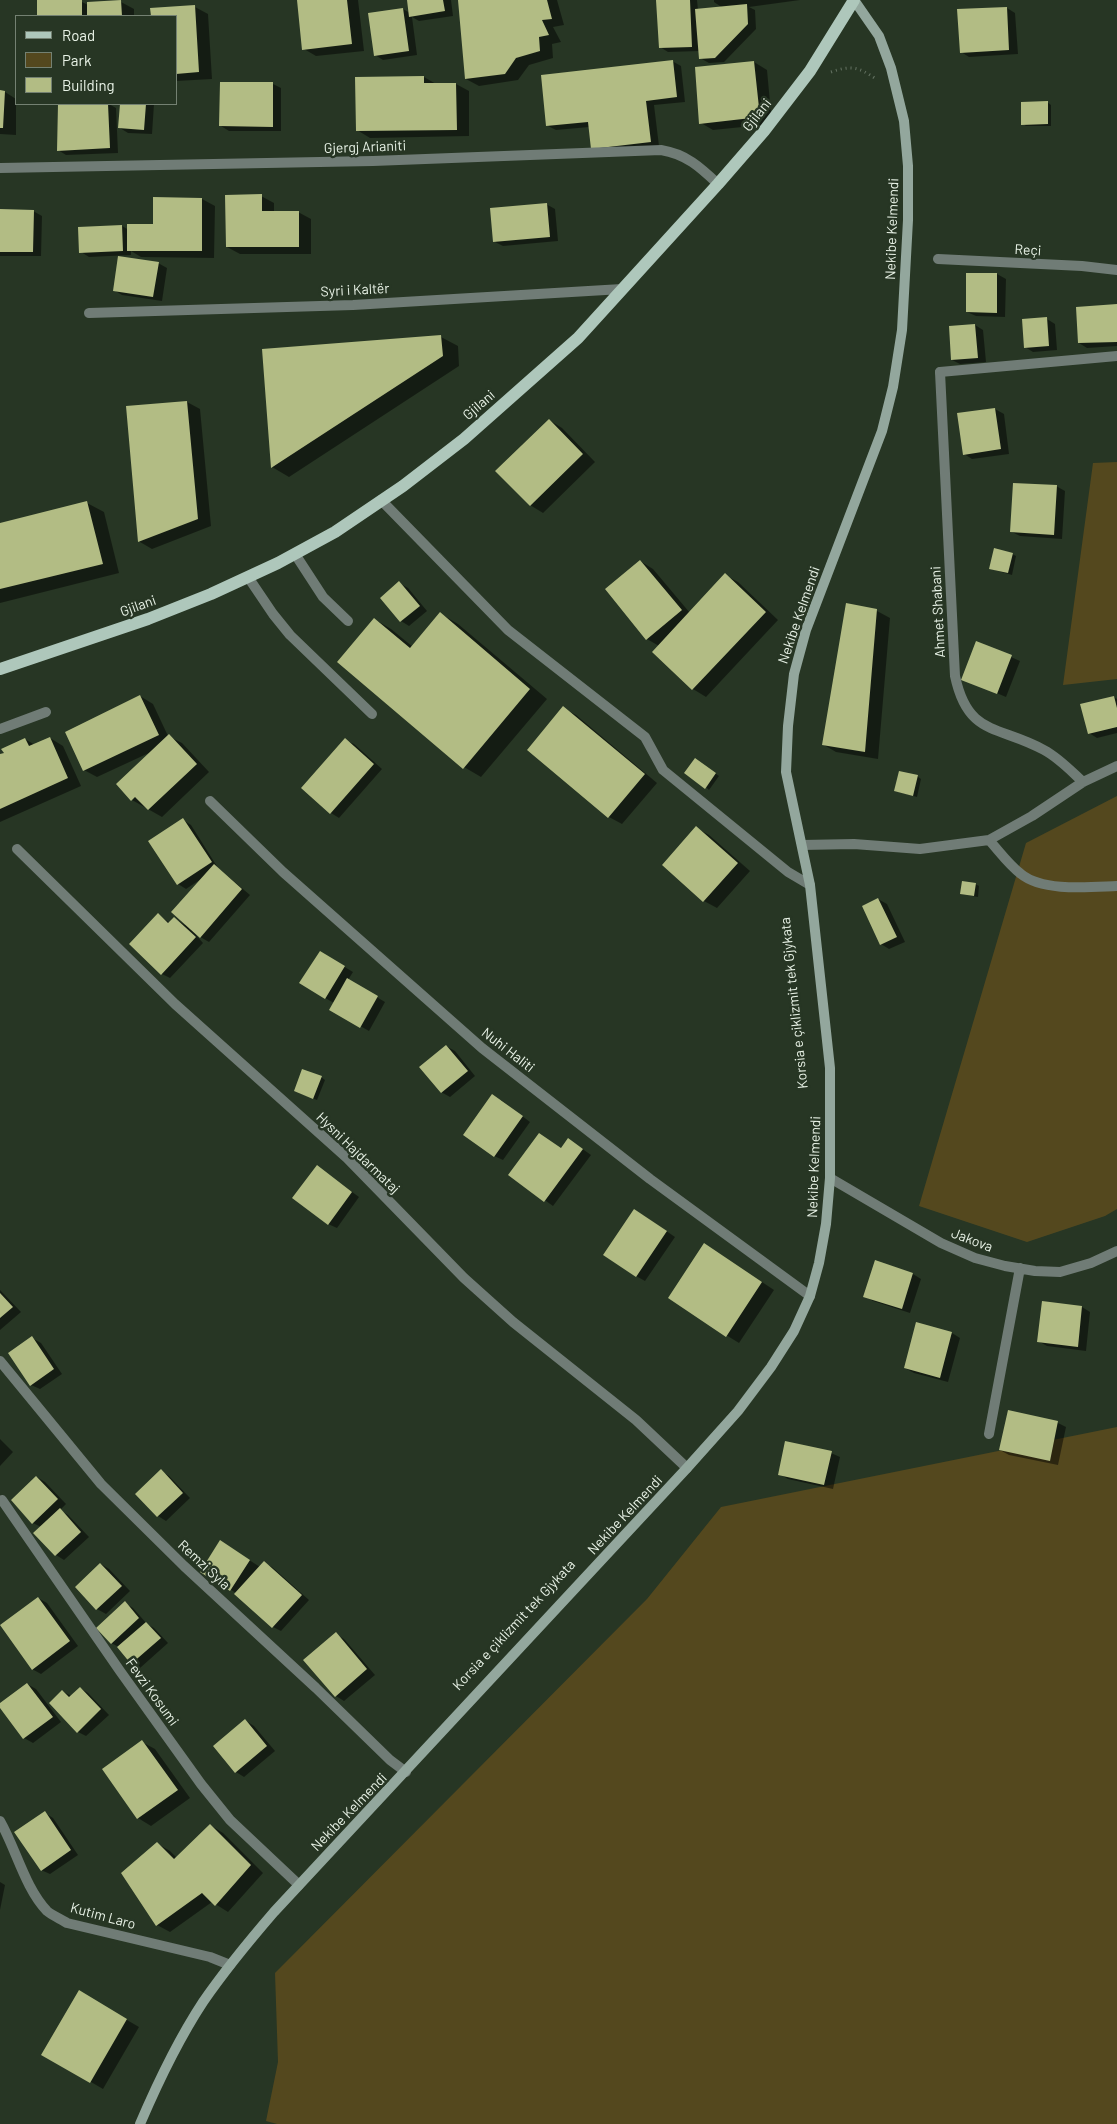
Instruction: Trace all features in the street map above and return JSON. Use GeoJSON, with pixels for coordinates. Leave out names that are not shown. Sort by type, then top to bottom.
{"type":"FeatureCollection","features":[{"type":"Feature","properties":{"kind":"main road","name":"Gjilani"},"geometry":{"type":"LineString","coordinates":[[0,669],[148,619],[248,577],[335,532],[403,486],[478,426],[578,338],[764,131],[810,71],[854,0]]}},
{"type":"Feature","properties":{"kind":"street","name":"Nekibe Kelmendi"},"geometry":{"type":"LineString","coordinates":[[140,2124],[157,2085],[181,2040],[203,2002],[230,1965],[299,1885],[406,1772],[738,1411],[771,1367],[794,1331],[810,1296],[819,1263],[826,1224],[830,1178],[830,1068],[810,885],[786,772],[794,674],[819,594],[882,431],[892,388],[902,330],[908,175],[904,121],[891,68],[879,36],[854,0]]}},
{"type":"Feature","properties":{"kind":"street","name":"Gjergj Arianiti"},"geometry":{"type":"LineString","coordinates":[[0,168],[372,160],[661,150],[686,156],[697,163],[718,184]]}},
{"type":"Feature","properties":{"kind":"street","name":"Reçi"},"geometry":{"type":"LineString","coordinates":[[938,259],[1082,266],[1117,270]]}},
{"type":"Feature","properties":{"kind":"street","name":"Syri i Kaltër"},"geometry":{"type":"LineString","coordinates":[[89,312],[353,305],[622,289]]}},
{"type":"Feature","properties":{"kind":"street","name":"Ahmet Shabani"},"geometry":{"type":"LineString","coordinates":[[1083,782],[1045,750],[989,728],[970,715],[959,697],[955,676],[940,372],[1117,356]]}},
{"type":"Feature","properties":{"kind":"street"},"geometry":{"type":"LineString","coordinates":[[381,500],[508,630],[645,737],[663,770],[788,872],[810,885]]}},
{"type":"Feature","properties":{"kind":"street"},"geometry":{"type":"LineString","coordinates":[[295,554],[323,597],[348,621]]}},
{"type":"Feature","properties":{"kind":"street"},"geometry":{"type":"LineString","coordinates":[[248,577],[290,635],[372,714]]}},
{"type":"Feature","properties":{"kind":"street"},"geometry":{"type":"LineString","coordinates":[[0,728],[46,712]]}},
{"type":"Feature","properties":{"kind":"street"},"geometry":{"type":"LineString","coordinates":[[802,845],[854,844],[920,849],[989,840],[1032,816],[1083,782],[1117,766]]}},
{"type":"Feature","properties":{"kind":"street","name":"Nuhi Haliti"},"geometry":{"type":"LineString","coordinates":[[210,801],[283,872],[482,1048],[650,1179],[810,1296]]}},
{"type":"Feature","properties":{"kind":"street"},"geometry":{"type":"LineString","coordinates":[[989,840],[1022,876],[1044,884],[1080,887],[1117,886]]}},
{"type":"Feature","properties":{"kind":"street","name":"Hysni Hajdarmataj"},"geometry":{"type":"LineString","coordinates":[[17,849],[175,1004],[347,1158],[464,1278],[513,1322],[636,1420],[687,1468]]}},
{"type":"Feature","properties":{"kind":"street","name":"Jakova"},"geometry":{"type":"LineString","coordinates":[[830,1178],[941,1243],[975,1258],[1020,1268],[1060,1272],[1091,1263],[1117,1251]]}},
{"type":"Feature","properties":{"kind":"street"},"geometry":{"type":"LineString","coordinates":[[989,1434],[1020,1268]]}},
{"type":"Feature","properties":{"kind":"street","name":"Remzi Syla"},"geometry":{"type":"LineString","coordinates":[[0,1362],[114,1498],[390,1760],[406,1772]]}},
{"type":"Feature","properties":{"kind":"street","name":"Fevzi Kosumi"},"geometry":{"type":"LineString","coordinates":[[2,1500],[201,1784],[230,1820],[299,1885]]}},
{"type":"Feature","properties":{"kind":"street","name":"Kutim Laro"},"geometry":{"type":"LineString","coordinates":[[0,1821],[11,1840],[35,1896],[49,1912],[67,1923],[210,1957],[230,1965]]}},
{"type":"Feature","properties":{"kind":"street"},"geometry":{"type":"LineString","coordinates":[[0,1839],[11,1840]]}},
{"type":"Feature","properties":{"kind":"path"},"geometry":{"type":"LineString","coordinates":[[829,78],[830,72],[848,66],[864,71],[880,82]]}},
{"type":"Feature","properties":{"kind":"green space"},"geometry":{"type":"Polygon","coordinates":[[[1117,462],[1117,679],[1063,685],[1093,463],[1117,462]]]}},
{"type":"Feature","properties":{"kind":"green space"},"geometry":{"type":"Polygon","coordinates":[[[1117,796],[1117,1209],[1105,1216],[1027,1242],[919,1206],[1026,843],[1117,796]]]}},
{"type":"Feature","properties":{"kind":"green space"},"geometry":{"type":"Polygon","coordinates":[[[1117,1427],[1117,2124],[277,2124],[266,2121],[278,2062],[275,1973],[647,1599],[721,1507],[1117,1427]]]}},
{"type":"Feature","properties":{"kind":"building"},"geometry":{"type":"Polygon","coordinates":[[[37,0],[82,0],[82,15],[37,15],[37,0]]]}},
{"type":"Feature","properties":{"kind":"building"},"geometry":{"type":"Polygon","coordinates":[[[121,0],[122,15],[87,15],[87,2],[121,0]]]}},
{"type":"Feature","properties":{"kind":"building"},"geometry":{"type":"Polygon","coordinates":[[[297,0],[347,0],[352,44],[302,50],[297,0]]]}},
{"type":"Feature","properties":{"kind":"building"},"geometry":{"type":"Polygon","coordinates":[[[407,0],[443,0],[445,11],[409,17],[407,0]]]}},
{"type":"Feature","properties":{"kind":"building"},"geometry":{"type":"Polygon","coordinates":[[[458,0],[547,0],[552,19],[542,20],[549,35],[539,37],[540,51],[516,58],[505,74],[465,79],[458,0]]]}},
{"type":"Feature","properties":{"kind":"building"},"geometry":{"type":"Polygon","coordinates":[[[656,0],[690,0],[692,47],[659,48],[656,0]]]}},
{"type":"Feature","properties":{"kind":"building"},"geometry":{"type":"Polygon","coordinates":[[[747,4],[748,24],[715,58],[699,59],[695,9],[747,4]]]}},
{"type":"Feature","properties":{"kind":"building"},"geometry":{"type":"Polygon","coordinates":[[[195,5],[199,72],[178,74],[178,15],[151,15],[150,8],[195,5]]]}},
{"type":"Feature","properties":{"kind":"building"},"geometry":{"type":"Polygon","coordinates":[[[1007,7],[1009,50],[960,53],[957,9],[1007,7]]]}},
{"type":"Feature","properties":{"kind":"building"},"geometry":{"type":"Polygon","coordinates":[[[403,8],[409,51],[374,56],[368,13],[403,8]]]}},
{"type":"Feature","properties":{"kind":"building"},"geometry":{"type":"Polygon","coordinates":[[[673,60],[677,97],[646,101],[651,142],[591,149],[588,122],[546,126],[541,75],[673,60]]]}},
{"type":"Feature","properties":{"kind":"building"},"geometry":{"type":"Polygon","coordinates":[[[754,61],[760,117],[699,124],[695,67],[754,61]]]}},
{"type":"Feature","properties":{"kind":"building"},"geometry":{"type":"Polygon","coordinates":[[[424,76],[424,83],[456,83],[457,130],[356,131],[355,77],[424,76]]]}},
{"type":"Feature","properties":{"kind":"building"},"geometry":{"type":"Polygon","coordinates":[[[220,82],[273,82],[273,127],[219,126],[220,82]]]}},
{"type":"Feature","properties":{"kind":"building"},"geometry":{"type":"Polygon","coordinates":[[[0,90],[5,91],[3,128],[0,128],[0,90]]]}},
{"type":"Feature","properties":{"kind":"building"},"geometry":{"type":"Polygon","coordinates":[[[1048,101],[1048,124],[1021,125],[1021,102],[1048,101]]]}},
{"type":"Feature","properties":{"kind":"building"},"geometry":{"type":"Polygon","coordinates":[[[58,105],[108,105],[110,148],[57,151],[58,105]]]}},
{"type":"Feature","properties":{"kind":"building"},"geometry":{"type":"Polygon","coordinates":[[[120,105],[146,105],[144,130],[118,128],[120,105]]]}},
{"type":"Feature","properties":{"kind":"building"},"geometry":{"type":"Polygon","coordinates":[[[262,194],[262,211],[299,211],[299,247],[226,247],[225,195],[262,194]]]}},
{"type":"Feature","properties":{"kind":"building"},"geometry":{"type":"Polygon","coordinates":[[[153,197],[202,198],[202,251],[127,251],[127,224],[153,224],[153,197]]]}},
{"type":"Feature","properties":{"kind":"building"},"geometry":{"type":"Polygon","coordinates":[[[547,203],[550,237],[493,242],[490,208],[547,203]]]}},
{"type":"Feature","properties":{"kind":"building"},"geometry":{"type":"Polygon","coordinates":[[[0,209],[34,210],[33,252],[0,252],[0,209]]]}},
{"type":"Feature","properties":{"kind":"building"},"geometry":{"type":"Polygon","coordinates":[[[122,225],[123,251],[79,253],[78,227],[122,225]]]}},
{"type":"Feature","properties":{"kind":"building"},"geometry":{"type":"Polygon","coordinates":[[[118,256],[159,262],[153,297],[113,291],[118,256]]]}},
{"type":"Feature","properties":{"kind":"building"},"geometry":{"type":"Polygon","coordinates":[[[966,273],[997,273],[997,313],[966,312],[966,273]]]}},
{"type":"Feature","properties":{"kind":"building"},"geometry":{"type":"Polygon","coordinates":[[[1117,304],[1117,342],[1078,343],[1076,307],[1117,304]]]}},
{"type":"Feature","properties":{"kind":"building"},"geometry":{"type":"Polygon","coordinates":[[[1047,317],[1049,346],[1024,348],[1022,319],[1047,317]]]}},
{"type":"Feature","properties":{"kind":"building"},"geometry":{"type":"Polygon","coordinates":[[[975,324],[978,358],[951,360],[949,326],[975,324]]]}},
{"type":"Feature","properties":{"kind":"building"},"geometry":{"type":"Polygon","coordinates":[[[441,335],[443,356],[271,468],[262,349],[441,335]]]}},
{"type":"Feature","properties":{"kind":"building"},"geometry":{"type":"Polygon","coordinates":[[[187,401],[198,519],[138,542],[126,406],[187,401]]]}},
{"type":"Feature","properties":{"kind":"building"},"geometry":{"type":"Polygon","coordinates":[[[995,408],[1001,449],[963,455],[957,413],[995,408]]]}},
{"type":"Feature","properties":{"kind":"building"},"geometry":{"type":"Polygon","coordinates":[[[549,419],[583,454],[530,506],[495,471],[549,419]]]}},
{"type":"Feature","properties":{"kind":"building"},"geometry":{"type":"Polygon","coordinates":[[[1013,483],[1057,485],[1054,535],[1010,532],[1013,483]]]}},
{"type":"Feature","properties":{"kind":"building"},"geometry":{"type":"Polygon","coordinates":[[[87,501],[103,564],[0,589],[0,523],[87,501]]]}},
{"type":"Feature","properties":{"kind":"building"},"geometry":{"type":"Polygon","coordinates":[[[994,548],[1013,553],[1008,573],[989,569],[994,548]]]}},
{"type":"Feature","properties":{"kind":"building"},"geometry":{"type":"Polygon","coordinates":[[[640,560],[682,610],[646,640],[605,589],[640,560]]]}},
{"type":"Feature","properties":{"kind":"building"},"geometry":{"type":"Polygon","coordinates":[[[725,573],[766,612],[692,690],[652,652],[725,573]]]}},
{"type":"Feature","properties":{"kind":"building"},"geometry":{"type":"Polygon","coordinates":[[[399,581],[420,606],[400,622],[380,598],[399,581]]]}},
{"type":"Feature","properties":{"kind":"building"},"geometry":{"type":"Polygon","coordinates":[[[846,603],[877,609],[865,752],[822,745],[846,603]]]}},
{"type":"Feature","properties":{"kind":"building"},"geometry":{"type":"Polygon","coordinates":[[[440,612],[530,689],[463,769],[337,662],[374,618],[410,648],[440,612]]]}},
{"type":"Feature","properties":{"kind":"building"},"geometry":{"type":"Polygon","coordinates":[[[976,641],[1012,655],[997,694],[961,680],[976,641]]]}},
{"type":"Feature","properties":{"kind":"building"},"geometry":{"type":"Polygon","coordinates":[[[140,695],[159,735],[83,771],[65,732],[140,695]]]}},
{"type":"Feature","properties":{"kind":"building"},"geometry":{"type":"Polygon","coordinates":[[[1114,696],[1117,708],[1117,727],[1088,734],[1080,704],[1114,696]]]}},
{"type":"Feature","properties":{"kind":"building"},"geometry":{"type":"Polygon","coordinates":[[[563,706],[645,774],[608,818],[527,750],[563,706]]]}},
{"type":"Feature","properties":{"kind":"building"},"geometry":{"type":"Polygon","coordinates":[[[169,734],[197,764],[148,810],[135,797],[131,801],[116,784],[169,734]]]}},
{"type":"Feature","properties":{"kind":"building"},"geometry":{"type":"Polygon","coordinates":[[[50,737],[68,778],[0,809],[0,754],[4,753],[1,749],[25,738],[29,746],[50,737]]]}},
{"type":"Feature","properties":{"kind":"building"},"geometry":{"type":"Polygon","coordinates":[[[345,738],[374,764],[330,814],[301,788],[345,738]]]}},
{"type":"Feature","properties":{"kind":"building"},"geometry":{"type":"Polygon","coordinates":[[[695,758],[716,773],[705,789],[684,773],[695,758]]]}},
{"type":"Feature","properties":{"kind":"building"},"geometry":{"type":"Polygon","coordinates":[[[899,771],[918,775],[913,796],[894,791],[899,771]]]}},
{"type":"Feature","properties":{"kind":"building"},"geometry":{"type":"Polygon","coordinates":[[[183,818],[212,862],[177,885],[148,841],[183,818]]]}},
{"type":"Feature","properties":{"kind":"building"},"geometry":{"type":"Polygon","coordinates":[[[696,826],[738,863],[703,902],[662,865],[696,826]]]}},
{"type":"Feature","properties":{"kind":"building"},"geometry":{"type":"Polygon","coordinates":[[[214,864],[242,889],[200,938],[171,912],[214,864]]]}},
{"type":"Feature","properties":{"kind":"building"},"geometry":{"type":"Polygon","coordinates":[[[962,881],[976,883],[974,896],[960,894],[962,881]]]}},
{"type":"Feature","properties":{"kind":"building"},"geometry":{"type":"Polygon","coordinates":[[[878,898],[897,937],[880,945],[862,906],[878,898]]]}},
{"type":"Feature","properties":{"kind":"building"},"geometry":{"type":"Polygon","coordinates":[[[158,913],[168,923],[174,917],[196,937],[161,975],[129,944],[158,913]]]}},
{"type":"Feature","properties":{"kind":"building"},"geometry":{"type":"Polygon","coordinates":[[[320,951],[345,966],[325,999],[299,983],[320,951]]]}},
{"type":"Feature","properties":{"kind":"building"},"geometry":{"type":"Polygon","coordinates":[[[347,978],[378,996],[360,1028],[329,1010],[347,978]]]}},
{"type":"Feature","properties":{"kind":"building"},"geometry":{"type":"Polygon","coordinates":[[[446,1045],[468,1071],[441,1093],[419,1067],[446,1045]]]}},
{"type":"Feature","properties":{"kind":"building"},"geometry":{"type":"Polygon","coordinates":[[[302,1069],[322,1076],[313,1099],[294,1091],[302,1069]]]}},
{"type":"Feature","properties":{"kind":"building"},"geometry":{"type":"Polygon","coordinates":[[[492,1094],[523,1116],[494,1157],[463,1135],[492,1094]]]}},
{"type":"Feature","properties":{"kind":"building"},"geometry":{"type":"Polygon","coordinates":[[[539,1133],[561,1148],[568,1138],[583,1149],[544,1202],[508,1175],[539,1133]]]}},
{"type":"Feature","properties":{"kind":"building"},"geometry":{"type":"Polygon","coordinates":[[[317,1165],[352,1192],[328,1225],[292,1198],[317,1165]]]}},
{"type":"Feature","properties":{"kind":"building"},"geometry":{"type":"Polygon","coordinates":[[[634,1209],[667,1231],[636,1277],[603,1255],[634,1209]]]}},
{"type":"Feature","properties":{"kind":"building"},"geometry":{"type":"Polygon","coordinates":[[[704,1243],[762,1282],[726,1337],[668,1298],[704,1243]]]}},
{"type":"Feature","properties":{"kind":"building"},"geometry":{"type":"Polygon","coordinates":[[[875,1260],[913,1273],[902,1309],[863,1297],[875,1260]]]}},
{"type":"Feature","properties":{"kind":"building"},"geometry":{"type":"Polygon","coordinates":[[[0,1293],[13,1307],[0,1318],[0,1293]]]}},
{"type":"Feature","properties":{"kind":"building"},"geometry":{"type":"Polygon","coordinates":[[[1042,1301],[1082,1306],[1078,1347],[1037,1342],[1042,1301]]]}},
{"type":"Feature","properties":{"kind":"building"},"geometry":{"type":"Polygon","coordinates":[[[916,1322],[952,1332],[940,1378],[904,1368],[916,1322]]]}},
{"type":"Feature","properties":{"kind":"building"},"geometry":{"type":"Polygon","coordinates":[[[32,1336],[54,1369],[30,1386],[8,1353],[32,1336]]]}},
{"type":"Feature","properties":{"kind":"building"},"geometry":{"type":"Polygon","coordinates":[[[1008,1410],[1058,1421],[1050,1461],[999,1450],[1008,1410]]]}},
{"type":"Feature","properties":{"kind":"building"},"geometry":{"type":"Polygon","coordinates":[[[785,1441],[832,1451],[824,1485],[778,1475],[785,1441]]]}},
{"type":"Feature","properties":{"kind":"building"},"geometry":{"type":"Polygon","coordinates":[[[161,1469],[183,1493],[157,1517],[135,1494],[161,1469]]]}},
{"type":"Feature","properties":{"kind":"building"},"geometry":{"type":"Polygon","coordinates":[[[36,1476],[58,1499],[32,1524],[11,1500],[36,1476]]]}},
{"type":"Feature","properties":{"kind":"building"},"geometry":{"type":"Polygon","coordinates":[[[60,1508],[81,1532],[55,1556],[33,1533],[60,1508]]]}},
{"type":"Feature","properties":{"kind":"building"},"geometry":{"type":"Polygon","coordinates":[[[220,1540],[250,1560],[230,1591],[200,1572],[220,1540]]]}},
{"type":"Feature","properties":{"kind":"building"},"geometry":{"type":"Polygon","coordinates":[[[264,1561],[302,1595],[272,1628],[234,1594],[264,1561]]]}},
{"type":"Feature","properties":{"kind":"building"},"geometry":{"type":"Polygon","coordinates":[[[100,1563],[122,1586],[96,1610],[75,1587],[100,1563]]]}},
{"type":"Feature","properties":{"kind":"building"},"geometry":{"type":"Polygon","coordinates":[[[38,1597],[70,1641],[32,1670],[0,1625],[38,1597]]]}},
{"type":"Feature","properties":{"kind":"building"},"geometry":{"type":"Polygon","coordinates":[[[125,1601],[139,1618],[111,1644],[96,1628],[125,1601]]]}},
{"type":"Feature","properties":{"kind":"building"},"geometry":{"type":"Polygon","coordinates":[[[146,1622],[161,1638],[131,1664],[117,1647],[146,1622]]]}},
{"type":"Feature","properties":{"kind":"building"},"geometry":{"type":"Polygon","coordinates":[[[336,1632],[367,1669],[335,1697],[303,1660],[336,1632]]]}},
{"type":"Feature","properties":{"kind":"building"},"geometry":{"type":"Polygon","coordinates":[[[27,1683],[53,1717],[23,1739],[0,1708],[0,1703],[27,1683]]]}},
{"type":"Feature","properties":{"kind":"building"},"geometry":{"type":"Polygon","coordinates":[[[80,1687],[101,1709],[77,1733],[49,1703],[62,1690],[69,1697],[80,1687]]]}},
{"type":"Feature","properties":{"kind":"building"},"geometry":{"type":"Polygon","coordinates":[[[245,1719],[267,1746],[235,1773],[213,1746],[245,1719]]]}},
{"type":"Feature","properties":{"kind":"building"},"geometry":{"type":"Polygon","coordinates":[[[142,1740],[178,1790],[137,1819],[102,1769],[142,1740]]]}},
{"type":"Feature","properties":{"kind":"building"},"geometry":{"type":"Polygon","coordinates":[[[45,1811],[71,1850],[41,1871],[14,1832],[45,1811]]]}},
{"type":"Feature","properties":{"kind":"building"},"geometry":{"type":"Polygon","coordinates":[[[210,1824],[251,1865],[215,1906],[202,1893],[156,1926],[121,1873],[157,1842],[174,1859],[210,1824]]]}},
{"type":"Feature","properties":{"kind":"building"},"geometry":{"type":"Polygon","coordinates":[[[79,1990],[127,2019],[90,2083],[41,2055],[79,1990]]]}}]}
